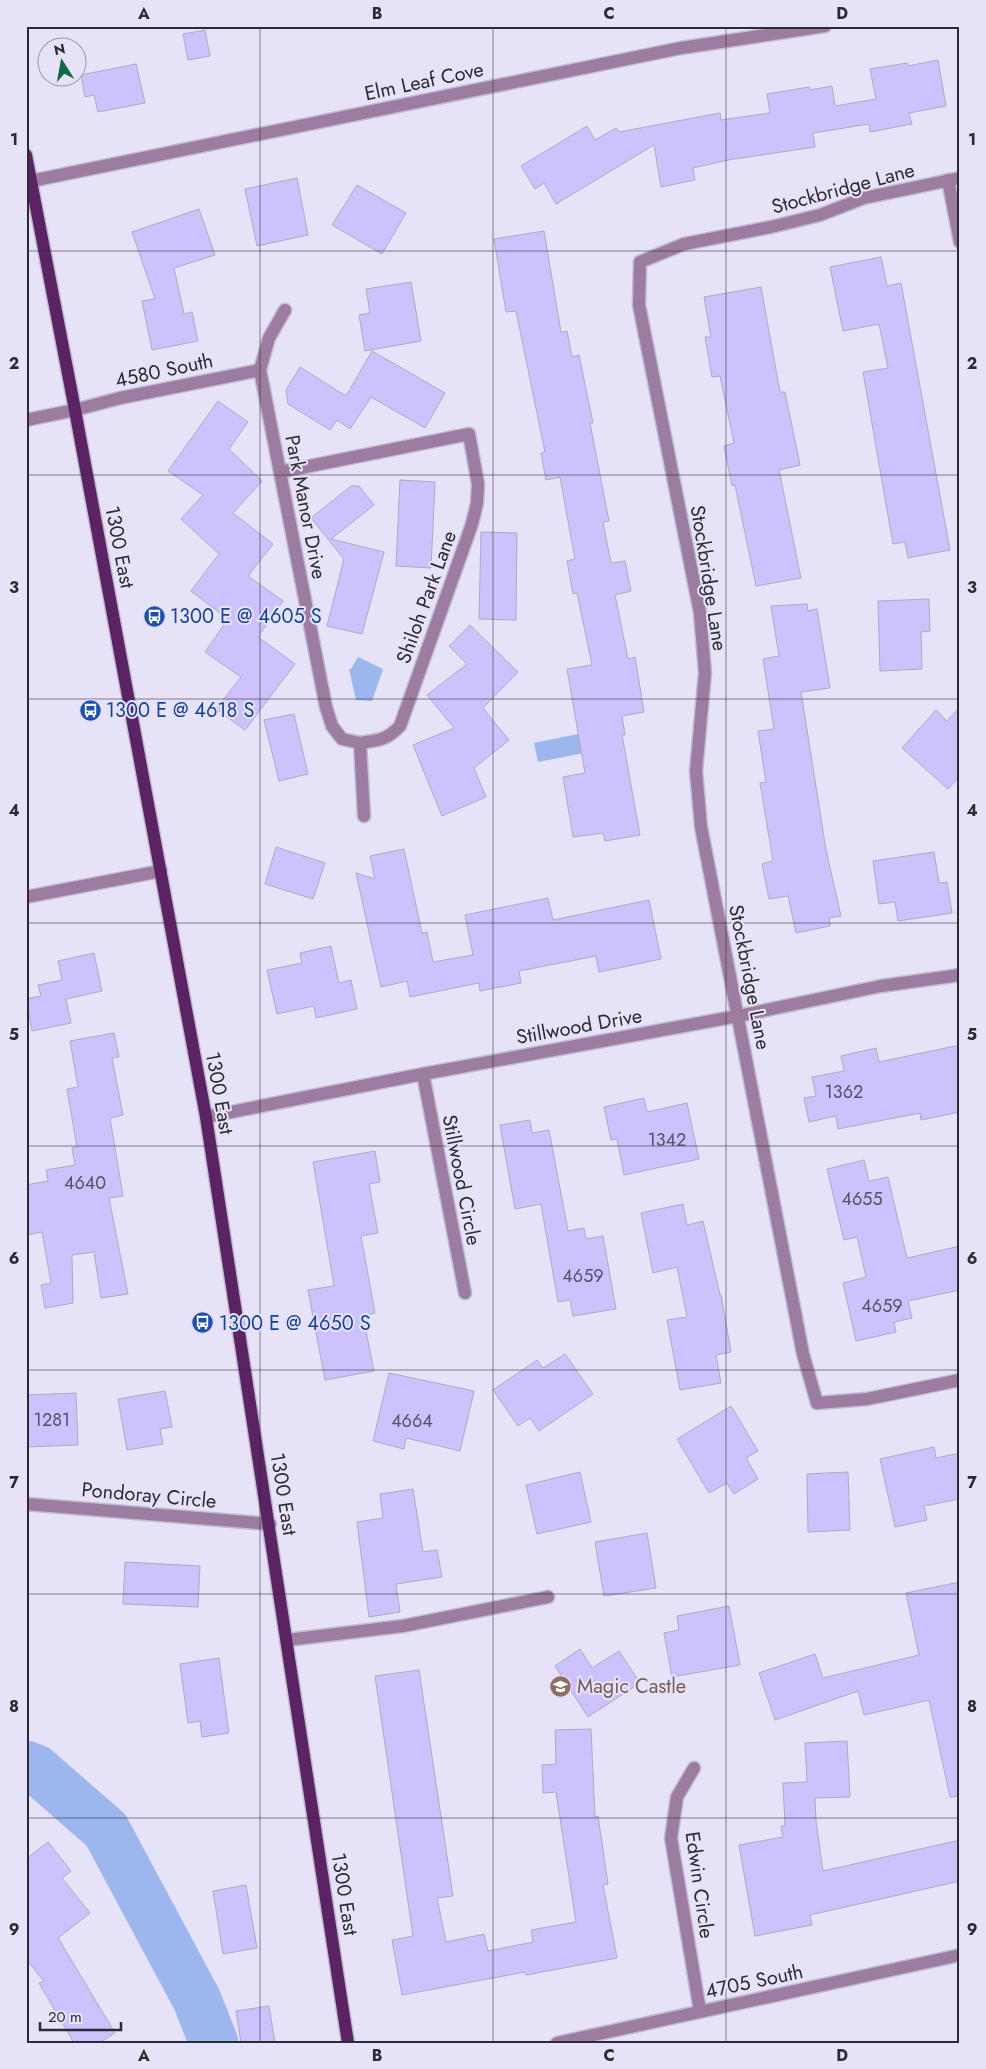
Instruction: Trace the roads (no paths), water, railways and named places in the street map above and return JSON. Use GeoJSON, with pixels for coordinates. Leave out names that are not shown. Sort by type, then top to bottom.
{"type":"FeatureCollection","features":[{"type":"Feature","properties":{"kind":"main road","name":"1300 East"},"geometry":{"type":"LineString","coordinates":[[26,155],[206,1117],[270,1524],[348,2043]]}},
{"type":"Feature","properties":{"kind":"street","name":"Elm Leaf Cove"},"geometry":{"type":"LineString","coordinates":[[31,181],[681,48],[825,26]]}},
{"type":"Feature","properties":{"kind":"street"},"geometry":{"type":"LineString","coordinates":[[954,179],[960,242]]}},
{"type":"Feature","properties":{"kind":"street","name":"Stockbridge Lane"},"geometry":{"type":"LineString","coordinates":[[954,179],[864,198],[820,215],[771,227],[684,244],[640,262],[639,305],[700,613],[705,673],[696,771],[702,827],[803,1354],[817,1403],[866,1399],[960,1380]]}},
{"type":"Feature","properties":{"kind":"street","name":"Park Manor Drive"},"geometry":{"type":"LineString","coordinates":[[285,310],[268,338],[260,370],[326,707],[332,726],[342,739],[360,742]]}},
{"type":"Feature","properties":{"kind":"street","name":"4580 South"},"geometry":{"type":"LineString","coordinates":[[26,420],[120,398],[260,370]]}},
{"type":"Feature","properties":{"kind":"street","name":"Shiloh Park Lane"},"geometry":{"type":"LineString","coordinates":[[280,472],[469,434],[478,484],[477,503],[469,533],[400,726],[392,735],[381,740],[360,742]]}},
{"type":"Feature","properties":{"kind":"street"},"geometry":{"type":"LineString","coordinates":[[360,742],[364,816]]}},
{"type":"Feature","properties":{"kind":"street"},"geometry":{"type":"LineString","coordinates":[[26,897],[161,871]]}},
{"type":"Feature","properties":{"kind":"street","name":"Stillwood Drive"},"geometry":{"type":"LineString","coordinates":[[206,1117],[423,1074],[738,1016],[881,986],[960,975]]}},
{"type":"Feature","properties":{"kind":"street","name":"Stillwood Circle"},"geometry":{"type":"LineString","coordinates":[[423,1074],[465,1293]]}},
{"type":"Feature","properties":{"kind":"street","name":"Pondoray Circle"},"geometry":{"type":"LineString","coordinates":[[26,1504],[270,1524]]}},
{"type":"Feature","properties":{"kind":"street"},"geometry":{"type":"LineString","coordinates":[[287,1640],[403,1626],[548,1597]]}},
{"type":"Feature","properties":{"kind":"street","name":"Edwin Circle"},"geometry":{"type":"LineString","coordinates":[[694,1768],[676,1797],[671,1838],[700,2011]]}},
{"type":"Feature","properties":{"kind":"street","name":"4705 South"},"geometry":{"type":"LineString","coordinates":[[557,2043],[960,1955]]}},
{"type":"Feature","properties":{"kind":"water"},"geometry":{"type":"Polygon","coordinates":[[[358,657],[383,669],[372,701],[356,700],[349,669],[351,669],[358,657]]]}},
{"type":"Feature","properties":{"kind":"water"},"geometry":{"type":"Polygon","coordinates":[[[578,734],[584,753],[538,762],[534,743],[578,734]]]}},
{"type":"Feature","properties":{"kind":"waterway"},"geometry":{"type":"LineString","coordinates":[[26,1765],[36,1769],[106,1830],[197,2000],[214,2043]]}},
{"type":"Feature","properties":{"kind":"place","name":"1300 E @ 4605 S"},"geometry":{"type":"Point","coordinates":[154,616]}},
{"type":"Feature","properties":{"kind":"place","name":"1300 E @ 4618 S"},"geometry":{"type":"Point","coordinates":[90,710]}},
{"type":"Feature","properties":{"kind":"place","name":"1300 E @ 4650 S"},"geometry":{"type":"Point","coordinates":[203,1323]}},
{"type":"Feature","properties":{"kind":"place","name":"Magic Castle"},"geometry":{"type":"Point","coordinates":[561,1686]}}]}
